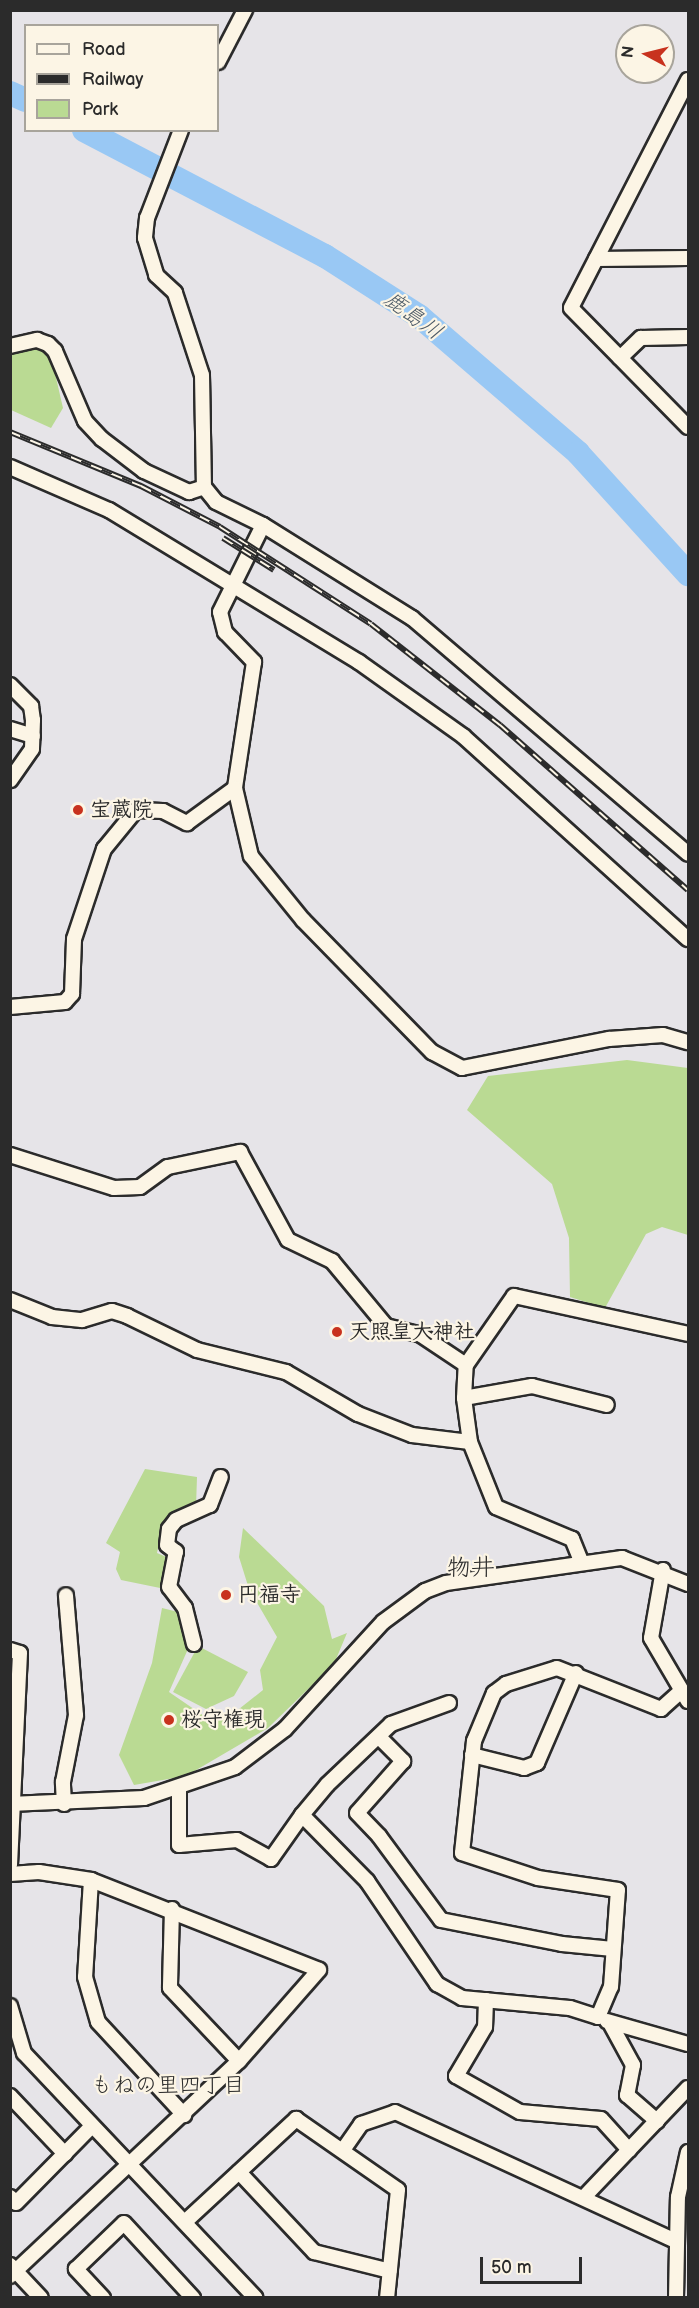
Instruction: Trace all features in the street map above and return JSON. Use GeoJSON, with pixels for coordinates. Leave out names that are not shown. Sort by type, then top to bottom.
{"type":"FeatureCollection","features":[{"type":"Feature","properties":{"kind":"street"},"geometry":{"type":"LineString","coordinates":[[219,60],[245,10]]}},
{"type":"Feature","properties":{"kind":"street"},"geometry":{"type":"LineString","coordinates":[[688,80],[685,96],[571,308],[688,427]]}},
{"type":"Feature","properties":{"kind":"street"},"geometry":{"type":"LineString","coordinates":[[177,137],[147,218],[145,238],[156,274],[175,293],[202,375],[204,487],[216,502],[263,525],[412,618],[688,854]]}},
{"type":"Feature","properties":{"kind":"street"},"geometry":{"type":"LineString","coordinates":[[596,259],[688,258]]}},
{"type":"Feature","properties":{"kind":"street"},"geometry":{"type":"LineString","coordinates":[[620,358],[641,338],[688,337]]}},
{"type":"Feature","properties":{"kind":"street"},"geometry":{"type":"LineString","coordinates":[[10,346],[37,340],[48,344],[55,351],[85,421],[102,439],[144,471],[189,492],[204,487]]}},
{"type":"Feature","properties":{"kind":"street"},"geometry":{"type":"LineString","coordinates":[[10,467],[109,510],[232,582],[358,662],[463,736],[688,939]]}},
{"type":"Feature","properties":{"kind":"street"},"geometry":{"type":"LineString","coordinates":[[263,525],[222,602],[221,622],[254,662],[235,788],[256,863],[303,920],[432,1052],[462,1068],[609,1039],[663,1035],[688,1042]]}},
{"type":"Feature","properties":{"kind":"street"},"geometry":{"type":"LineString","coordinates":[[10,685],[31,706],[33,735],[32,749],[10,780]]}},
{"type":"Feature","properties":{"kind":"street"},"geometry":{"type":"LineString","coordinates":[[10,729],[33,735]]}},
{"type":"Feature","properties":{"kind":"street"},"geometry":{"type":"LineString","coordinates":[[10,1007],[64,1002],[72,994],[74,939],[100,859],[136,810],[164,811],[187,823],[235,788]]}},
{"type":"Feature","properties":{"kind":"street"},"geometry":{"type":"LineString","coordinates":[[10,1155],[114,1188],[140,1187],[168,1167],[240,1152],[288,1240],[332,1260],[386,1326],[421,1335],[465,1365]]}},
{"type":"Feature","properties":{"kind":"street"},"geometry":{"type":"LineString","coordinates":[[581,1561],[572,1539],[496,1507],[470,1442],[464,1398],[465,1365],[514,1296],[688,1334]]}},
{"type":"Feature","properties":{"kind":"street"},"geometry":{"type":"LineString","coordinates":[[10,1299],[52,1317],[82,1320],[112,1311],[198,1350],[286,1371],[358,1413],[412,1435],[470,1442]]}},
{"type":"Feature","properties":{"kind":"street"},"geometry":{"type":"LineString","coordinates":[[464,1398],[532,1386],[607,1405]]}},
{"type":"Feature","properties":{"kind":"street"},"geometry":{"type":"LineString","coordinates":[[194,1644],[185,1608],[169,1587],[176,1552],[167,1545],[169,1529],[176,1520],[210,1506],[221,1477]]}},
{"type":"Feature","properties":{"kind":"street"},"geometry":{"type":"LineString","coordinates":[[12,1804],[64,1804],[144,1798],[180,1790],[236,1767],[285,1729],[383,1622],[425,1591],[446,1583],[581,1561],[622,1558],[663,1570],[688,1584]]}},
{"type":"Feature","properties":{"kind":"street"},"geometry":{"type":"LineString","coordinates":[[657,2121],[627,2094],[633,2065],[604,2020],[611,1987],[618,1890],[538,1878],[462,1853],[472,1755],[494,1693],[500,1688],[556,1668],[576,1673],[661,1709],[685,1696],[651,1638],[663,1570]]}},
{"type":"Feature","properties":{"kind":"street"},"geometry":{"type":"LineString","coordinates":[[64,1804],[63,1782],[76,1715],[66,1595]]}},
{"type":"Feature","properties":{"kind":"street"},"geometry":{"type":"LineString","coordinates":[[10,1650],[20,1653],[10,1865]]}},
{"type":"Feature","properties":{"kind":"street"},"geometry":{"type":"LineString","coordinates":[[472,1755],[524,1768],[537,1763],[576,1673]]}},
{"type":"Feature","properties":{"kind":"street"},"geometry":{"type":"LineString","coordinates":[[180,1790],[179,1845],[237,1840],[271,1859],[302,1815],[327,1785],[380,1738],[391,1724],[449,1703]]}},
{"type":"Feature","properties":{"kind":"street"},"geometry":{"type":"LineString","coordinates":[[380,1738],[403,1761],[357,1814],[379,1836],[441,1920],[562,1944],[613,1949]]}},
{"type":"Feature","properties":{"kind":"street"},"geometry":{"type":"LineString","coordinates":[[302,1815],[367,1881],[438,1984],[462,1998],[570,2008],[688,2044]]}},
{"type":"Feature","properties":{"kind":"street"},"geometry":{"type":"LineString","coordinates":[[10,1875],[39,1872],[91,1880],[171,1909],[319,1970],[239,2061],[184,2115],[12,2270],[41,2298]]}},
{"type":"Feature","properties":{"kind":"street"},"geometry":{"type":"LineString","coordinates":[[91,1880],[86,1977],[98,2022],[184,2115]]}},
{"type":"Feature","properties":{"kind":"street"},"geometry":{"type":"LineString","coordinates":[[171,1909],[170,1988],[239,2061]]}},
{"type":"Feature","properties":{"kind":"street"},"geometry":{"type":"LineString","coordinates":[[486,2000],[485,2027],[456,2076],[520,2112],[601,2119],[629,2150]]}},
{"type":"Feature","properties":{"kind":"street"},"geometry":{"type":"LineString","coordinates":[[10,2006],[24,2053],[92,2126],[187,2220],[256,2298]]}},
{"type":"Feature","properties":{"kind":"street"},"geometry":{"type":"LineString","coordinates":[[585,2196],[688,2088]]}},
{"type":"Feature","properties":{"kind":"street"},"geometry":{"type":"LineString","coordinates":[[10,2096],[65,2154]]}},
{"type":"Feature","properties":{"kind":"street"},"geometry":{"type":"LineString","coordinates":[[343,2150],[361,2124],[390,2111],[585,2196],[675,2241]]}},
{"type":"Feature","properties":{"kind":"street"},"geometry":{"type":"LineString","coordinates":[[187,2220],[296,2119],[398,2190],[387,2298]]}},
{"type":"Feature","properties":{"kind":"street"},"geometry":{"type":"LineString","coordinates":[[10,2197],[16,2203],[92,2126]]}},
{"type":"Feature","properties":{"kind":"street"},"geometry":{"type":"LineString","coordinates":[[676,2298],[675,2241],[678,2197],[688,2152]]}},
{"type":"Feature","properties":{"kind":"street"},"geometry":{"type":"LineString","coordinates":[[239,2172],[314,2252],[390,2271]]}},
{"type":"Feature","properties":{"kind":"street"},"geometry":{"type":"LineString","coordinates":[[103,2298],[76,2269],[124,2223],[193,2298]]}},
{"type":"Feature","properties":{"kind":"green space"},"geometry":{"type":"Polygon","coordinates":[[[37,345],[51,356],[63,408],[51,428],[11,410],[10,354],[37,345]]]}},
{"type":"Feature","properties":{"kind":"green space"},"geometry":{"type":"Polygon","coordinates":[[[627,1060],[688,1068],[688,1235],[662,1227],[646,1234],[605,1308],[570,1297],[569,1238],[552,1184],[467,1110],[488,1076],[627,1060]]]}},
{"type":"Feature","properties":{"kind":"green space"},"geometry":{"type":"Polygon","coordinates":[[[145,1469],[197,1477],[196,1507],[173,1513],[163,1523],[157,1553],[171,1559],[165,1589],[121,1580],[116,1569],[120,1552],[106,1543],[145,1469]]]}},
{"type":"Feature","properties":{"kind":"green space"},"geometry":{"type":"Polygon","coordinates":[[[243,1528],[324,1606],[332,1639],[347,1633],[334,1664],[268,1728],[186,1776],[134,1785],[119,1755],[152,1663],[162,1608],[178,1612],[188,1649],[169,1692],[207,1718],[239,1709],[263,1690],[260,1670],[277,1637],[249,1589],[239,1557],[243,1528]]]}},
{"type":"Feature","properties":{"kind":"green space"},"geometry":{"type":"Polygon","coordinates":[[[198,1646],[248,1672],[234,1696],[206,1709],[173,1692],[198,1646]]]}},
{"type":"Feature","properties":{"kind":"waterway","name":"鹿島川"},"geometry":{"type":"LineString","coordinates":[[10,93],[24,99]]}},
{"type":"Feature","properties":{"kind":"waterway","name":"鹿島川"},"geometry":{"type":"LineString","coordinates":[[88,132],[325,256],[419,316],[578,453],[688,574]]}},
{"type":"Feature","properties":{"kind":"railway"},"geometry":{"type":"LineString","coordinates":[[10,432],[141,486],[220,527],[371,624],[500,725],[688,890]]}},
{"type":"Feature","properties":{"kind":"railway"},"geometry":{"type":"LineString","coordinates":[[223,538],[274,570]]}},
{"type":"Feature","properties":{"kind":"place","name":"宝蔵院"},"geometry":{"type":"Point","coordinates":[78,810]}},
{"type":"Feature","properties":{"kind":"place","name":"天照皇大神社"},"geometry":{"type":"Point","coordinates":[337,1332]}},
{"type":"Feature","properties":{"kind":"place","name":"円福寺"},"geometry":{"type":"Point","coordinates":[226,1595]}},
{"type":"Feature","properties":{"kind":"place","name":"桜守権現"},"geometry":{"type":"Point","coordinates":[169,1720]}},
{"type":"Feature","properties":{"kind":"district","name":"物井"},"geometry":{"type":"Point","coordinates":[471,1568]}},
{"type":"Feature","properties":{"kind":"district","name":"もねの里四丁目"},"geometry":{"type":"Point","coordinates":[168,2086]}}]}
